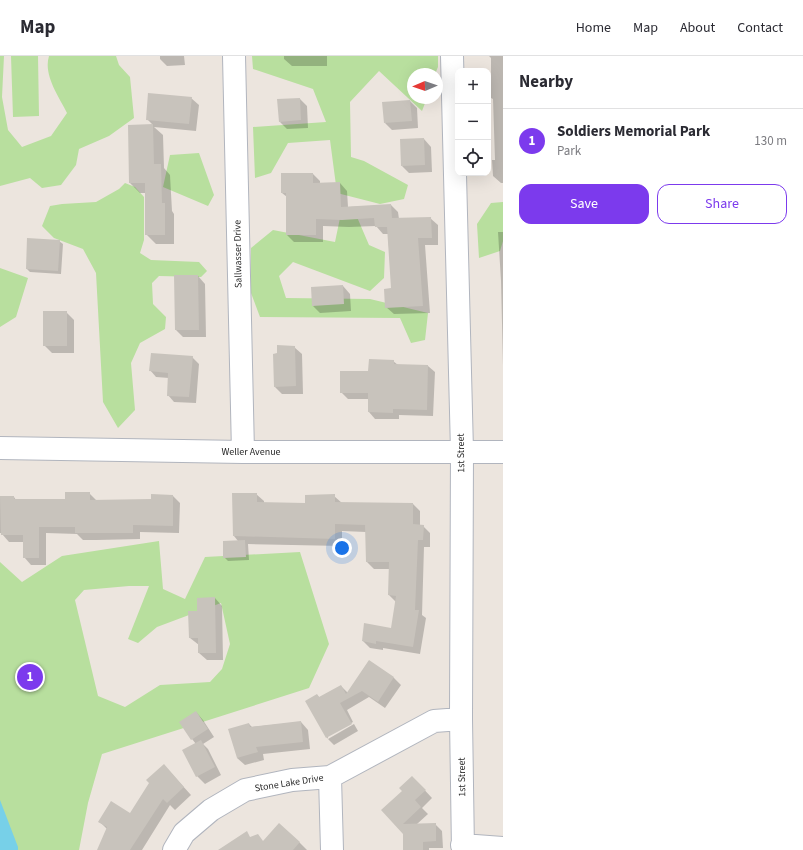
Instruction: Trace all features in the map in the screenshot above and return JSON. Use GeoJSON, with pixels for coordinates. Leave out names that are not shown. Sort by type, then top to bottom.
{"type":"FeatureCollection","features":[{"type":"Feature","properties":{"kind":"street","name":"Sallwasser Drive"},"geometry":{"type":"LineString","coordinates":[[234,56],[242,452]]}},
{"type":"Feature","properties":{"kind":"street","name":"1st Street"},"geometry":{"type":"LineString","coordinates":[[452,56],[462,451],[461,719],[463,847]]}},
{"type":"Feature","properties":{"kind":"street","name":"Weller Avenue"},"geometry":{"type":"LineString","coordinates":[[0,448],[242,452],[503,452]]}},
{"type":"Feature","properties":{"kind":"street","name":"Stone Lake Drive"},"geometry":{"type":"LineString","coordinates":[[174,850],[184,833],[211,810],[245,790],[292,780],[330,777],[434,721],[461,719]]}},
{"type":"Feature","properties":{"kind":"street","name":"Stone Lake Drive"},"geometry":{"type":"LineString","coordinates":[[330,777],[332,850]]}},
{"type":"Feature","properties":{"kind":"street"},"geometry":{"type":"LineString","coordinates":[[463,847],[503,848]]}},
{"type":"Feature","properties":{"kind":"green space"},"geometry":{"type":"Polygon","coordinates":[[[0,56],[4,56],[2,97],[8,130],[22,147],[51,136],[67,113],[50,78],[48,71],[49,56],[116,56],[119,65],[130,77],[134,118],[109,136],[79,149],[76,165],[61,185],[42,188],[30,178],[0,186],[0,56]]]}},
{"type":"Feature","properties":{"kind":"green space"},"geometry":{"type":"Polygon","coordinates":[[[11,56],[38,56],[39,116],[13,117],[11,56]]]}},
{"type":"Feature","properties":{"kind":"green space"},"geometry":{"type":"Polygon","coordinates":[[[252,56],[438,56],[438,68],[407,68],[407,97],[379,71],[350,102],[351,157],[364,161],[408,185],[404,199],[380,204],[337,193],[330,140],[288,143],[271,173],[255,178],[253,127],[326,122],[313,89],[253,69],[252,56]]]}},
{"type":"Feature","properties":{"kind":"green space"},"geometry":{"type":"Polygon","coordinates":[[[414,104],[425,104],[422,111],[414,104]]]}},
{"type":"Feature","properties":{"kind":"green space"},"geometry":{"type":"Polygon","coordinates":[[[199,153],[214,195],[208,206],[163,187],[170,155],[199,153]]]}},
{"type":"Feature","properties":{"kind":"green space"},"geometry":{"type":"Polygon","coordinates":[[[125,183],[135,187],[144,197],[144,240],[140,253],[151,260],[199,262],[207,271],[201,277],[159,276],[152,283],[153,304],[166,317],[165,329],[140,343],[131,363],[135,410],[118,428],[103,402],[96,273],[83,249],[54,238],[42,226],[50,206],[96,202],[119,189],[125,183]]]}},
{"type":"Feature","properties":{"kind":"green space"},"geometry":{"type":"Polygon","coordinates":[[[503,202],[503,241],[500,251],[479,258],[477,224],[491,203],[503,202]]]}},
{"type":"Feature","properties":{"kind":"green space"},"geometry":{"type":"Polygon","coordinates":[[[357,217],[369,245],[385,252],[384,278],[370,291],[293,262],[279,276],[286,298],[370,299],[428,313],[425,340],[411,343],[400,318],[260,317],[251,293],[251,248],[273,230],[335,242],[340,218],[357,217]]]}},
{"type":"Feature","properties":{"kind":"green space"},"geometry":{"type":"Polygon","coordinates":[[[0,268],[28,278],[16,317],[0,327],[0,268]]]}},
{"type":"Feature","properties":{"kind":"green space"},"geometry":{"type":"Polygon","coordinates":[[[159,541],[163,589],[185,599],[205,557],[300,552],[329,644],[309,688],[102,754],[88,803],[79,850],[0,850],[0,562],[22,582],[62,556],[159,541]],[[129,586],[84,590],[75,600],[98,696],[125,707],[160,685],[210,682],[222,669],[230,644],[221,603],[157,627],[138,643],[128,639],[149,586],[129,586]]]}},
{"type":"Feature","properties":{"kind":"water"},"geometry":{"type":"Polygon","coordinates":[[[0,800],[18,847],[18,850],[0,850],[0,800]]]}},
{"type":"Feature","properties":{"kind":"building"},"geometry":{"type":"Polygon","coordinates":[[[148,93],[192,97],[189,124],[146,120],[148,93]]]}},
{"type":"Feature","properties":{"kind":"building"},"geometry":{"type":"Polygon","coordinates":[[[300,98],[301,120],[279,122],[277,99],[300,98]]]}},
{"type":"Feature","properties":{"kind":"building"},"geometry":{"type":"Polygon","coordinates":[[[407,100],[407,104],[410,104],[412,121],[384,123],[382,102],[407,100]]]}},
{"type":"Feature","properties":{"kind":"building"},"geometry":{"type":"Polygon","coordinates":[[[153,124],[154,164],[161,164],[162,203],[165,203],[165,235],[145,235],[145,183],[129,183],[128,125],[153,124]]]}},
{"type":"Feature","properties":{"kind":"building"},"geometry":{"type":"Polygon","coordinates":[[[424,138],[425,165],[401,166],[400,139],[424,138]]]}},
{"type":"Feature","properties":{"kind":"building"},"geometry":{"type":"Polygon","coordinates":[[[281,173],[313,173],[313,183],[340,182],[341,207],[391,204],[392,218],[431,217],[432,238],[418,238],[423,306],[385,308],[384,289],[391,288],[387,227],[375,227],[374,218],[342,220],[316,219],[316,235],[286,235],[286,193],[281,193],[281,173]]]}},
{"type":"Feature","properties":{"kind":"building"},"geometry":{"type":"Polygon","coordinates":[[[27,238],[60,240],[58,271],[26,269],[27,238]]]}},
{"type":"Feature","properties":{"kind":"building"},"geometry":{"type":"Polygon","coordinates":[[[174,275],[198,275],[199,330],[175,330],[174,275]]]}},
{"type":"Feature","properties":{"kind":"building"},"geometry":{"type":"Polygon","coordinates":[[[343,285],[344,304],[312,306],[311,287],[343,285]]]}},
{"type":"Feature","properties":{"kind":"building"},"geometry":{"type":"Polygon","coordinates":[[[43,311],[67,311],[67,346],[43,346],[43,311]]]}},
{"type":"Feature","properties":{"kind":"building"},"geometry":{"type":"Polygon","coordinates":[[[277,345],[295,346],[296,386],[274,387],[273,354],[277,353],[277,345]]]}},
{"type":"Feature","properties":{"kind":"building"},"geometry":{"type":"Polygon","coordinates":[[[151,353],[193,356],[189,397],[167,396],[168,373],[149,371],[151,353]]]}},
{"type":"Feature","properties":{"kind":"building"},"geometry":{"type":"Polygon","coordinates":[[[369,359],[394,360],[394,364],[428,365],[427,410],[393,409],[393,413],[368,412],[368,393],[340,393],[340,371],[368,371],[369,359]]]}},
{"type":"Feature","properties":{"kind":"building"},"geometry":{"type":"Polygon","coordinates":[[[65,492],[90,492],[90,500],[151,499],[151,494],[173,495],[173,526],[133,525],[133,533],[75,533],[75,527],[39,527],[39,558],[23,558],[23,535],[1,535],[0,496],[14,496],[14,499],[65,499],[65,492]]]}},
{"type":"Feature","properties":{"kind":"building"},"geometry":{"type":"Polygon","coordinates":[[[232,493],[257,493],[257,502],[305,503],[305,495],[335,494],[335,502],[413,503],[413,524],[424,525],[423,540],[418,540],[415,610],[419,610],[413,647],[376,641],[376,644],[362,641],[364,623],[391,628],[396,596],[388,595],[389,562],[366,562],[365,525],[335,524],[335,539],[233,536],[232,493]]]}},
{"type":"Feature","properties":{"kind":"building"},"geometry":{"type":"Polygon","coordinates":[[[245,540],[246,557],[223,558],[223,541],[245,540]]]}},
{"type":"Feature","properties":{"kind":"building"},"geometry":{"type":"Polygon","coordinates":[[[215,597],[216,653],[198,653],[198,638],[189,638],[188,611],[197,611],[197,598],[215,597]]]}},
{"type":"Feature","properties":{"kind":"building"},"geometry":{"type":"Polygon","coordinates":[[[369,660],[394,677],[378,702],[362,691],[340,703],[352,724],[326,738],[305,701],[317,694],[319,697],[341,685],[346,694],[369,660]]]}},
{"type":"Feature","properties":{"kind":"building"},"geometry":{"type":"Polygon","coordinates":[[[196,711],[208,729],[191,740],[179,722],[196,711]]]}},
{"type":"Feature","properties":{"kind":"building"},"geometry":{"type":"Polygon","coordinates":[[[301,721],[303,742],[256,747],[258,752],[237,758],[228,729],[249,723],[250,727],[301,721]]]}},
{"type":"Feature","properties":{"kind":"building"},"geometry":{"type":"Polygon","coordinates":[[[201,740],[215,767],[196,777],[182,750],[201,740]]]}},
{"type":"Feature","properties":{"kind":"building"},"geometry":{"type":"Polygon","coordinates":[[[164,764],[184,787],[167,803],[163,799],[130,850],[97,850],[107,827],[98,822],[111,801],[130,813],[149,783],[146,780],[164,764]]]}},
{"type":"Feature","properties":{"kind":"building"},"geometry":{"type":"Polygon","coordinates":[[[412,776],[426,790],[415,800],[421,807],[403,824],[436,823],[436,841],[423,842],[423,850],[403,850],[403,834],[381,810],[402,791],[399,788],[412,776]]]}},
{"type":"Feature","properties":{"kind":"building"},"geometry":{"type":"Polygon","coordinates":[[[279,823],[300,842],[293,850],[218,850],[247,831],[250,837],[258,834],[263,841],[279,823]]]}},
{"type":"Feature","properties":{"kind":"place","name":"Soldiers Memorial Park"},"geometry":{"type":"Point","coordinates":[30,677]}}]}
